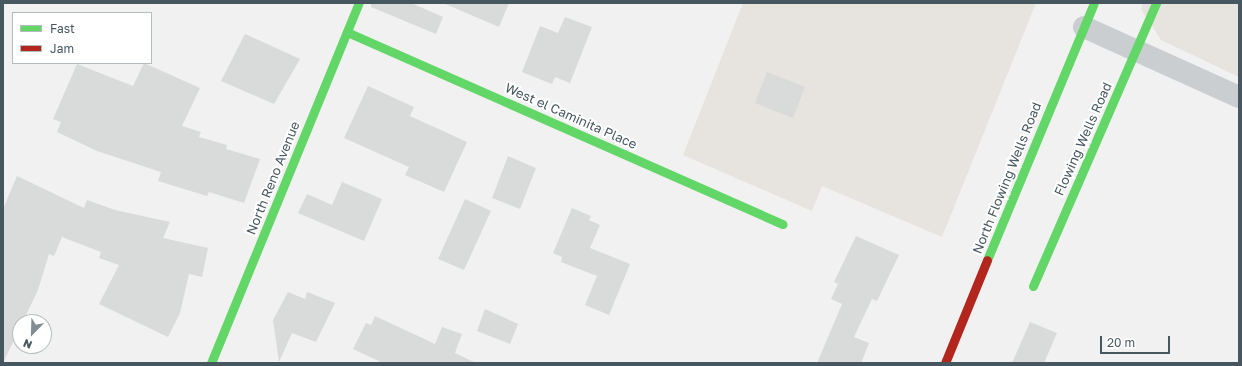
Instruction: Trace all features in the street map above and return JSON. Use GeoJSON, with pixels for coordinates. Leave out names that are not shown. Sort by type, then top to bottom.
{"type":"FeatureCollection","features":[{"type":"Feature","properties":{"kind":"street","name":"North Reno Avenue"},"geometry":{"type":"LineString","coordinates":[[211,363],[359,3]]}},
{"type":"Feature","properties":{"kind":"street","name":"North Flowing Wells Road"},"geometry":{"type":"LineString","coordinates":[[945,363],[1094,3]]}},
{"type":"Feature","properties":{"kind":"street","name":"Flowing Wells Road"},"geometry":{"type":"LineString","coordinates":[[1033,286],[1137,51],[1156,3]]}},
{"type":"Feature","properties":{"kind":"street"},"geometry":{"type":"LineString","coordinates":[[1084,27],[1239,97]]}},
{"type":"Feature","properties":{"kind":"street","name":"West el Caminita Place"},"geometry":{"type":"LineString","coordinates":[[347,32],[783,224]]}},
{"type":"Feature","properties":{"kind":"shaded area"},"geometry":{"type":"Polygon","coordinates":[[[743,3],[1036,3],[942,237],[822,186],[812,211],[683,155],[743,3]]]}},
{"type":"Feature","properties":{"kind":"shaded area"},"geometry":{"type":"Polygon","coordinates":[[[1143,3],[1239,3],[1239,77],[1161,40],[1141,9],[1143,3]]]}},
{"type":"Feature","properties":{"kind":"building"},"geometry":{"type":"Polygon","coordinates":[[[371,3],[411,3],[443,17],[436,34],[371,7],[371,3]]]}},
{"type":"Feature","properties":{"kind":"building"},"geometry":{"type":"Polygon","coordinates":[[[443,3],[509,3],[499,27],[443,3]]]}},
{"type":"Feature","properties":{"kind":"building"},"geometry":{"type":"Polygon","coordinates":[[[565,17],[592,27],[570,83],[555,77],[552,84],[522,72],[540,26],[558,33],[565,17]]]}},
{"type":"Feature","properties":{"kind":"building"},"geometry":{"type":"Polygon","coordinates":[[[245,34],[300,59],[274,104],[221,81],[245,34]]]}},
{"type":"Feature","properties":{"kind":"building"},"geometry":{"type":"Polygon","coordinates":[[[77,64],[133,86],[144,64],[146,64],[200,88],[182,126],[201,132],[199,137],[227,145],[226,149],[260,159],[244,203],[209,192],[207,196],[158,181],[161,172],[97,151],[57,132],[61,122],[53,119],[77,64]]]}},
{"type":"Feature","properties":{"kind":"building"},"geometry":{"type":"Polygon","coordinates":[[[767,72],[805,87],[793,118],[755,103],[767,72]]]}},
{"type":"Feature","properties":{"kind":"building"},"geometry":{"type":"Polygon","coordinates":[[[368,86],[414,107],[410,116],[467,142],[444,192],[405,175],[409,167],[344,138],[368,86]]]}},
{"type":"Feature","properties":{"kind":"building"},"geometry":{"type":"Polygon","coordinates":[[[508,156],[536,168],[520,209],[492,198],[508,156]]]}},
{"type":"Feature","properties":{"kind":"building"},"geometry":{"type":"Polygon","coordinates":[[[17,176],[84,208],[87,200],[115,210],[170,222],[163,238],[208,248],[202,277],[189,274],[180,313],[168,337],[99,304],[119,265],[99,258],[101,252],[62,237],[54,256],[49,254],[38,290],[26,314],[12,314],[12,344],[3,363],[3,209],[17,176]]]}},
{"type":"Feature","properties":{"kind":"building"},"geometry":{"type":"Polygon","coordinates":[[[342,182],[382,199],[364,241],[298,213],[307,194],[332,205],[342,182]]]}},
{"type":"Feature","properties":{"kind":"building"},"geometry":{"type":"Polygon","coordinates":[[[465,199],[491,211],[464,270],[438,259],[465,199]]]}},
{"type":"Feature","properties":{"kind":"building"},"geometry":{"type":"Polygon","coordinates":[[[572,208],[591,216],[589,220],[600,225],[590,248],[630,264],[609,315],[585,305],[597,276],[561,262],[562,257],[553,253],[572,208]]]}},
{"type":"Feature","properties":{"kind":"building"},"geometry":{"type":"Polygon","coordinates":[[[856,236],[899,255],[877,301],[872,299],[854,337],[869,343],[861,363],[817,363],[842,304],[831,299],[838,284],[834,282],[856,236]]]}},
{"type":"Feature","properties":{"kind":"building"},"geometry":{"type":"Polygon","coordinates":[[[288,292],[305,299],[307,292],[335,303],[316,342],[292,333],[279,362],[273,320],[288,292]]]}},
{"type":"Feature","properties":{"kind":"building"},"geometry":{"type":"Polygon","coordinates":[[[485,309],[518,324],[510,344],[477,331],[485,309]]]}},
{"type":"Feature","properties":{"kind":"building"},"geometry":{"type":"Polygon","coordinates":[[[375,316],[435,344],[442,327],[462,334],[455,353],[476,363],[383,363],[353,349],[366,323],[371,325],[375,316]]]}},
{"type":"Feature","properties":{"kind":"building"},"geometry":{"type":"Polygon","coordinates":[[[1030,322],[1057,333],[1044,363],[1012,363],[1030,322]]]}},
{"type":"Feature","properties":{"kind":"traffic: fast"},"geometry":{"type":"LineString","coordinates":[[211,363],[359,3]]}},
{"type":"Feature","properties":{"kind":"traffic: fast"},"geometry":{"type":"LineString","coordinates":[[987,260],[1094,3]]}},
{"type":"Feature","properties":{"kind":"traffic: fast"},"geometry":{"type":"LineString","coordinates":[[1033,286],[1156,3]]}},
{"type":"Feature","properties":{"kind":"traffic: fast"},"geometry":{"type":"LineString","coordinates":[[347,32],[783,224]]}},
{"type":"Feature","properties":{"kind":"traffic: jam"},"geometry":{"type":"LineString","coordinates":[[945,363],[987,260]]}}]}
